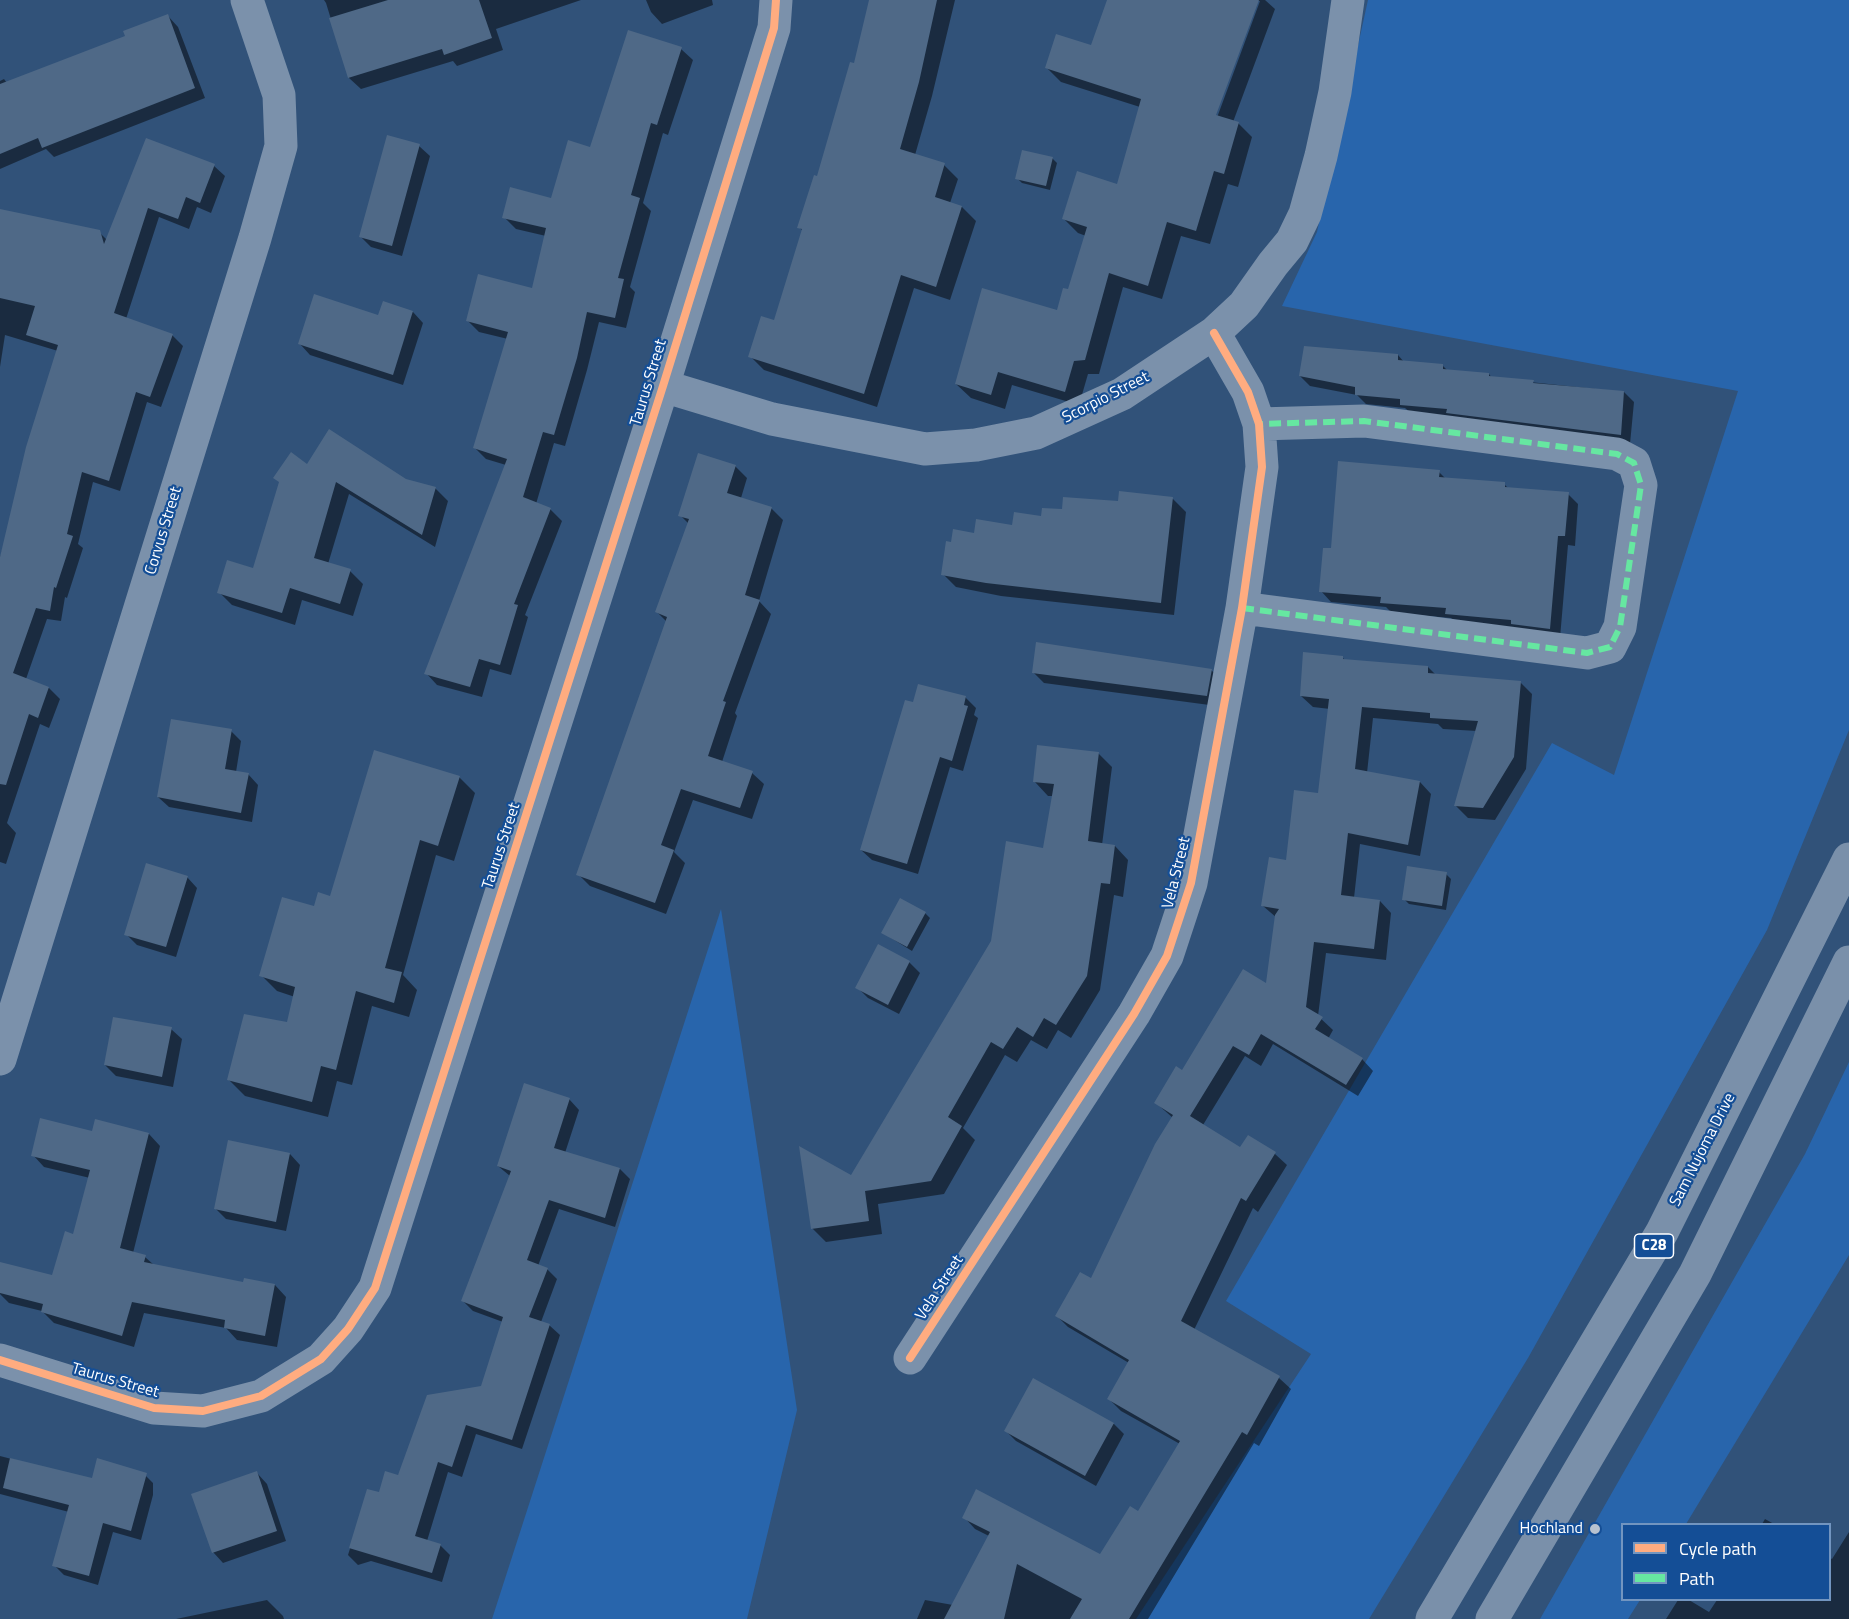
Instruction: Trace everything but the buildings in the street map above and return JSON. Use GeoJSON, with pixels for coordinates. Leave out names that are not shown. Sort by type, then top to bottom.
{"type":"FeatureCollection","features":[{"type":"Feature","properties":{"kind":"highway","name":"Sam Nujoma Drive"},"geometry":{"type":"LineString","coordinates":[[1432,1619],[1662,1232],[1849,859]]}},
{"type":"Feature","properties":{"kind":"highway"},"geometry":{"type":"LineString","coordinates":[[1492,1619],[1695,1275],[1849,962]]}},
{"type":"Feature","properties":{"kind":"street","name":"Corvus Street"},"geometry":{"type":"LineString","coordinates":[[0,1059],[251,250],[281,146],[279,95],[247,0]]}},
{"type":"Feature","properties":{"kind":"street","name":"Taurus Street"},"geometry":{"type":"LineString","coordinates":[[0,1360],[154,1408],[203,1411],[261,1396],[321,1359],[348,1329],[375,1288],[663,386],[774,28],[776,0]]}},
{"type":"Feature","properties":{"kind":"street","name":"Scorpio Street"},"geometry":{"type":"LineString","coordinates":[[663,386],[772,419],[925,449],[976,445],[1036,433],[1122,394],[1214,333],[1244,305],[1292,241],[1305,214],[1335,92],[1348,0]]}},
{"type":"Feature","properties":{"kind":"street","name":"Vela Street"},"geometry":{"type":"LineString","coordinates":[[910,1358],[1128,1024],[1167,957],[1191,883],[1242,608],[1262,467],[1259,424],[1248,392],[1214,333]]}},
{"type":"Feature","properties":{"kind":"street"},"geometry":{"type":"LineString","coordinates":[[1242,608],[1587,653],[1610,647],[1620,627],[1641,485],[1634,463],[1617,454],[1364,421],[1259,424]]}},
{"type":"Feature","properties":{"kind":"shaded area"},"geometry":{"type":"Polygon","coordinates":[[[1368,0],[1849,0],[1849,730],[1767,930],[1528,1358],[1369,1619],[1136,1619],[1311,1354],[1226,1301],[1552,743],[1614,775],[1738,391],[1282,306],[1317,232],[1368,0]]]}},
{"type":"Feature","properties":{"kind":"shaded area"},"geometry":{"type":"Polygon","coordinates":[[[721,909],[797,1410],[747,1619],[492,1619],[721,909]]]}},
{"type":"Feature","properties":{"kind":"shaded area"},"geometry":{"type":"Polygon","coordinates":[[[1849,1062],[1849,1255],[1687,1523],[1621,1523],[1621,1601],[1639,1601],[1628,1619],[1540,1619],[1805,1154],[1849,1062]]]}},
{"type":"Feature","properties":{"kind":"marked path"},"geometry":{"type":"LineString","coordinates":[[1242,608],[1587,653],[1610,647],[1620,627],[1641,485],[1634,463],[1617,454],[1364,421],[1259,424]]}},
{"type":"Feature","properties":{"kind":"cycle path"},"geometry":{"type":"LineString","coordinates":[[0,1360],[154,1408],[203,1411],[261,1396],[321,1359],[348,1329],[375,1288],[663,386],[774,28],[776,0]]}},
{"type":"Feature","properties":{"kind":"cycle path"},"geometry":{"type":"LineString","coordinates":[[910,1358],[1134,1014],[1167,956],[1191,883],[1242,608],[1262,467],[1259,424],[1248,392],[1214,333]]}},
{"type":"Feature","properties":{"kind":"place","name":"Hochland"},"geometry":{"type":"Point","coordinates":[1595,1529]}}]}
